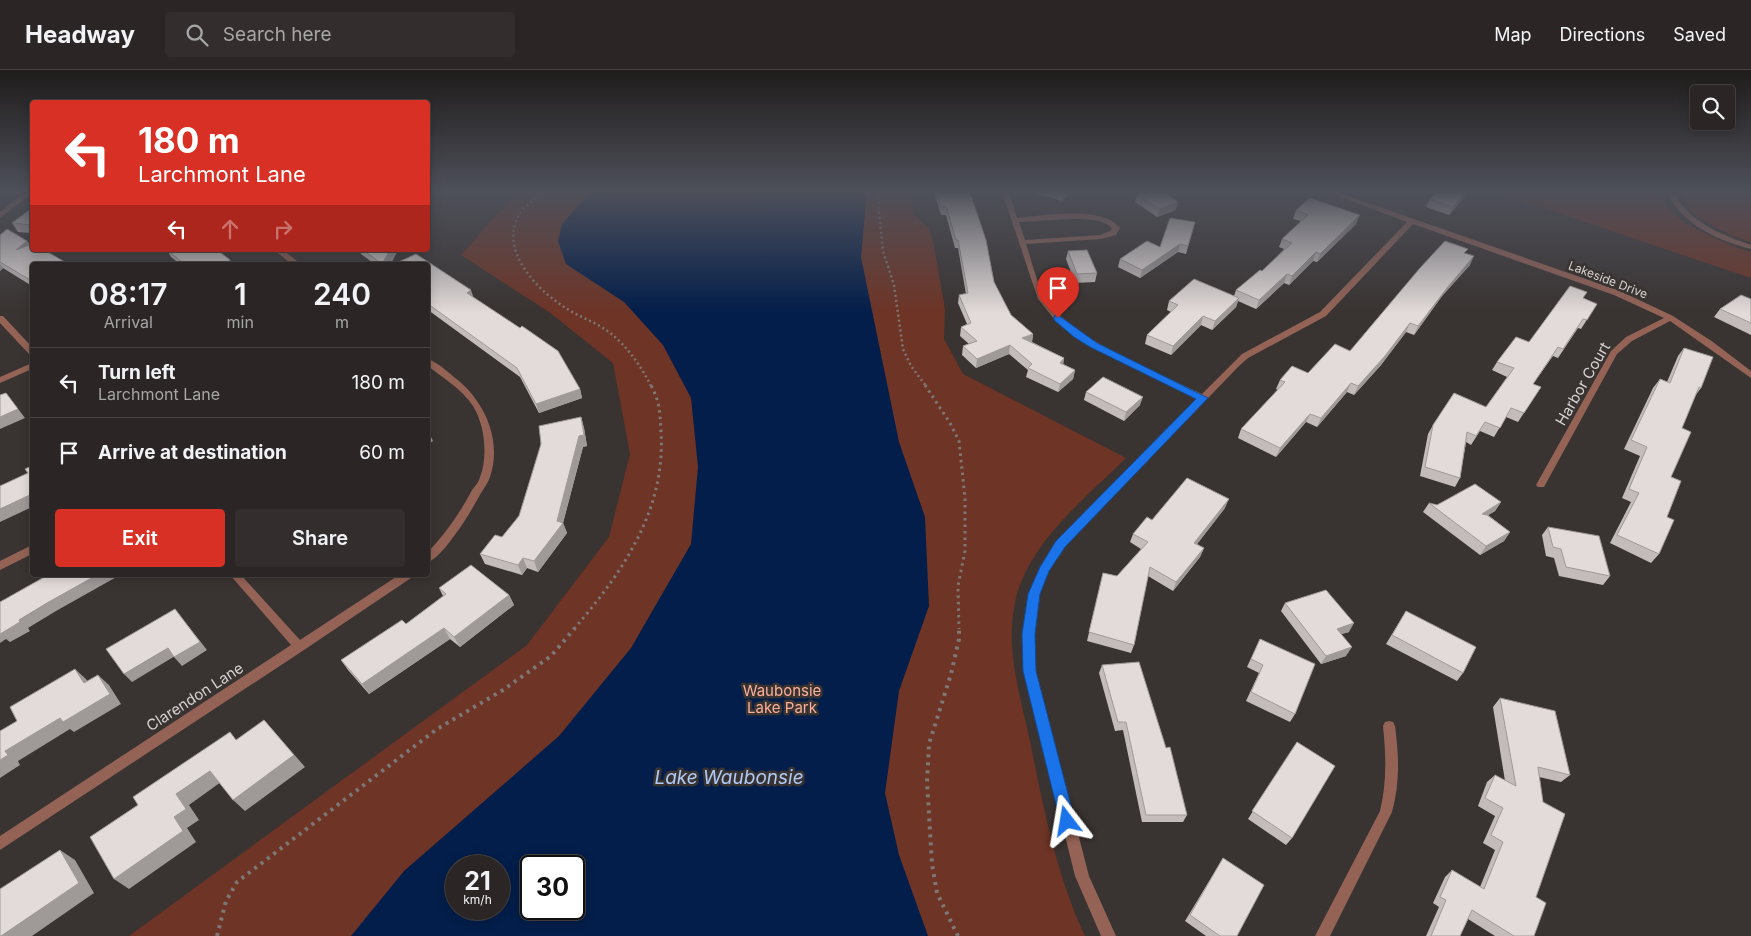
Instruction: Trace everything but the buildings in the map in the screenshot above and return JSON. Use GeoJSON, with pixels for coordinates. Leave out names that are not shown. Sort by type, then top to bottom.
{"type":"FeatureCollection","features":[{"type":"Feature","properties":{"kind":"street"},"geometry":{"type":"LineString","coordinates":[[1019,232],[1042,299],[1066,326],[1094,345],[1203,398]]}},
{"type":"Feature","properties":{"kind":"street"},"geometry":{"type":"LineString","coordinates":[[1022,242],[1101,238],[1114,232]]}},
{"type":"Feature","properties":{"kind":"street"},"geometry":{"type":"LineString","coordinates":[[1109,936],[1082,876],[1030,671],[1028,634],[1031,608],[1044,570],[1060,544],[1245,356],[1324,314],[1401,232]]}},
{"type":"Feature","properties":{"kind":"street","name":"Lakeside Drive"},"geometry":{"type":"LineString","coordinates":[[1444,232],[1617,293],[1670,318],[1710,344],[1751,375]]}},
{"type":"Feature","properties":{"kind":"street"},"geometry":{"type":"LineString","coordinates":[[1716,232],[1751,247]]}},
{"type":"Feature","properties":{"kind":"street"},"geometry":{"type":"LineString","coordinates":[[281,252],[294,262]]}},
{"type":"Feature","properties":{"kind":"street"},"geometry":{"type":"LineString","coordinates":[[0,318],[30,350]]}},
{"type":"Feature","properties":{"kind":"street","name":"Harbor Court"},"geometry":{"type":"LineString","coordinates":[[1541,485],[1614,353],[1628,339],[1670,318]]}},
{"type":"Feature","properties":{"kind":"street"},"geometry":{"type":"LineString","coordinates":[[430,364],[465,391],[478,407],[484,421],[488,439],[486,475],[461,520],[430,556]]}},
{"type":"Feature","properties":{"kind":"street"},"geometry":{"type":"LineString","coordinates":[[0,380],[30,367]]}},
{"type":"Feature","properties":{"kind":"street"},"geometry":{"type":"LineString","coordinates":[[0,566],[30,550]]}},
{"type":"Feature","properties":{"kind":"street"},"geometry":{"type":"LineString","coordinates":[[237,577],[300,647]]}},
{"type":"Feature","properties":{"kind":"street","name":"Clarendon Lane"},"geometry":{"type":"LineString","coordinates":[[0,844],[404,577]]}},
{"type":"Feature","properties":{"kind":"street"},"geometry":{"type":"LineString","coordinates":[[1322,936],[1386,812],[1392,791],[1394,763],[1389,726]]}},
{"type":"Feature","properties":{"kind":"path"},"geometry":{"type":"LineString","coordinates":[[217,936],[226,901],[237,882],[437,729],[503,690],[551,656],[591,610],[630,555],[656,494],[662,450],[659,401],[644,372],[628,350],[609,332],[567,309],[534,282],[516,254],[512,232]]}},
{"type":"Feature","properties":{"kind":"path"},"geometry":{"type":"LineString","coordinates":[[880,232],[882,251],[894,285],[903,349],[911,366],[932,394],[950,423],[958,441],[962,465],[965,498],[965,551],[958,586],[959,639],[951,674],[928,744],[927,782],[935,884],[937,893],[958,936]]}},
{"type":"Feature","properties":{"kind":"green space","name":"Waubonsie Lake Park"},"geometry":{"type":"Polygon","coordinates":[[[480,232],[930,232],[945,309],[944,339],[963,374],[1126,458],[1081,501],[1039,549],[1028,566],[1020,585],[1012,623],[1013,658],[1017,683],[1046,819],[1059,867],[1085,936],[129,936],[527,645],[609,537],[630,454],[613,363],[549,312],[461,255],[480,232]]]}},
{"type":"Feature","properties":{"kind":"green space"},"geometry":{"type":"Polygon","coordinates":[[[1616,232],[1703,232],[1751,252],[1751,278],[1616,232]]]}},
{"type":"Feature","properties":{"kind":"green space"},"geometry":{"type":"Polygon","coordinates":[[[1726,232],[1751,232],[1751,242],[1726,232]]]}},
{"type":"Feature","properties":{"kind":"water","name":"Lake Waubonsie"},"geometry":{"type":"Polygon","coordinates":[[[560,232],[863,232],[861,257],[899,442],[925,517],[929,606],[899,691],[885,793],[899,855],[928,936],[351,936],[404,871],[559,736],[631,648],[691,544],[698,467],[691,398],[663,345],[624,302],[566,264],[558,241],[560,232]]]}},
{"type":"Feature","properties":{"kind":"route"},"geometry":{"type":"LineString","coordinates":[[1058,318],[1078,335],[1094,345],[1203,398],[1060,544],[1044,570],[1034,594],[1028,634],[1030,671],[1067,821]]}}]}
